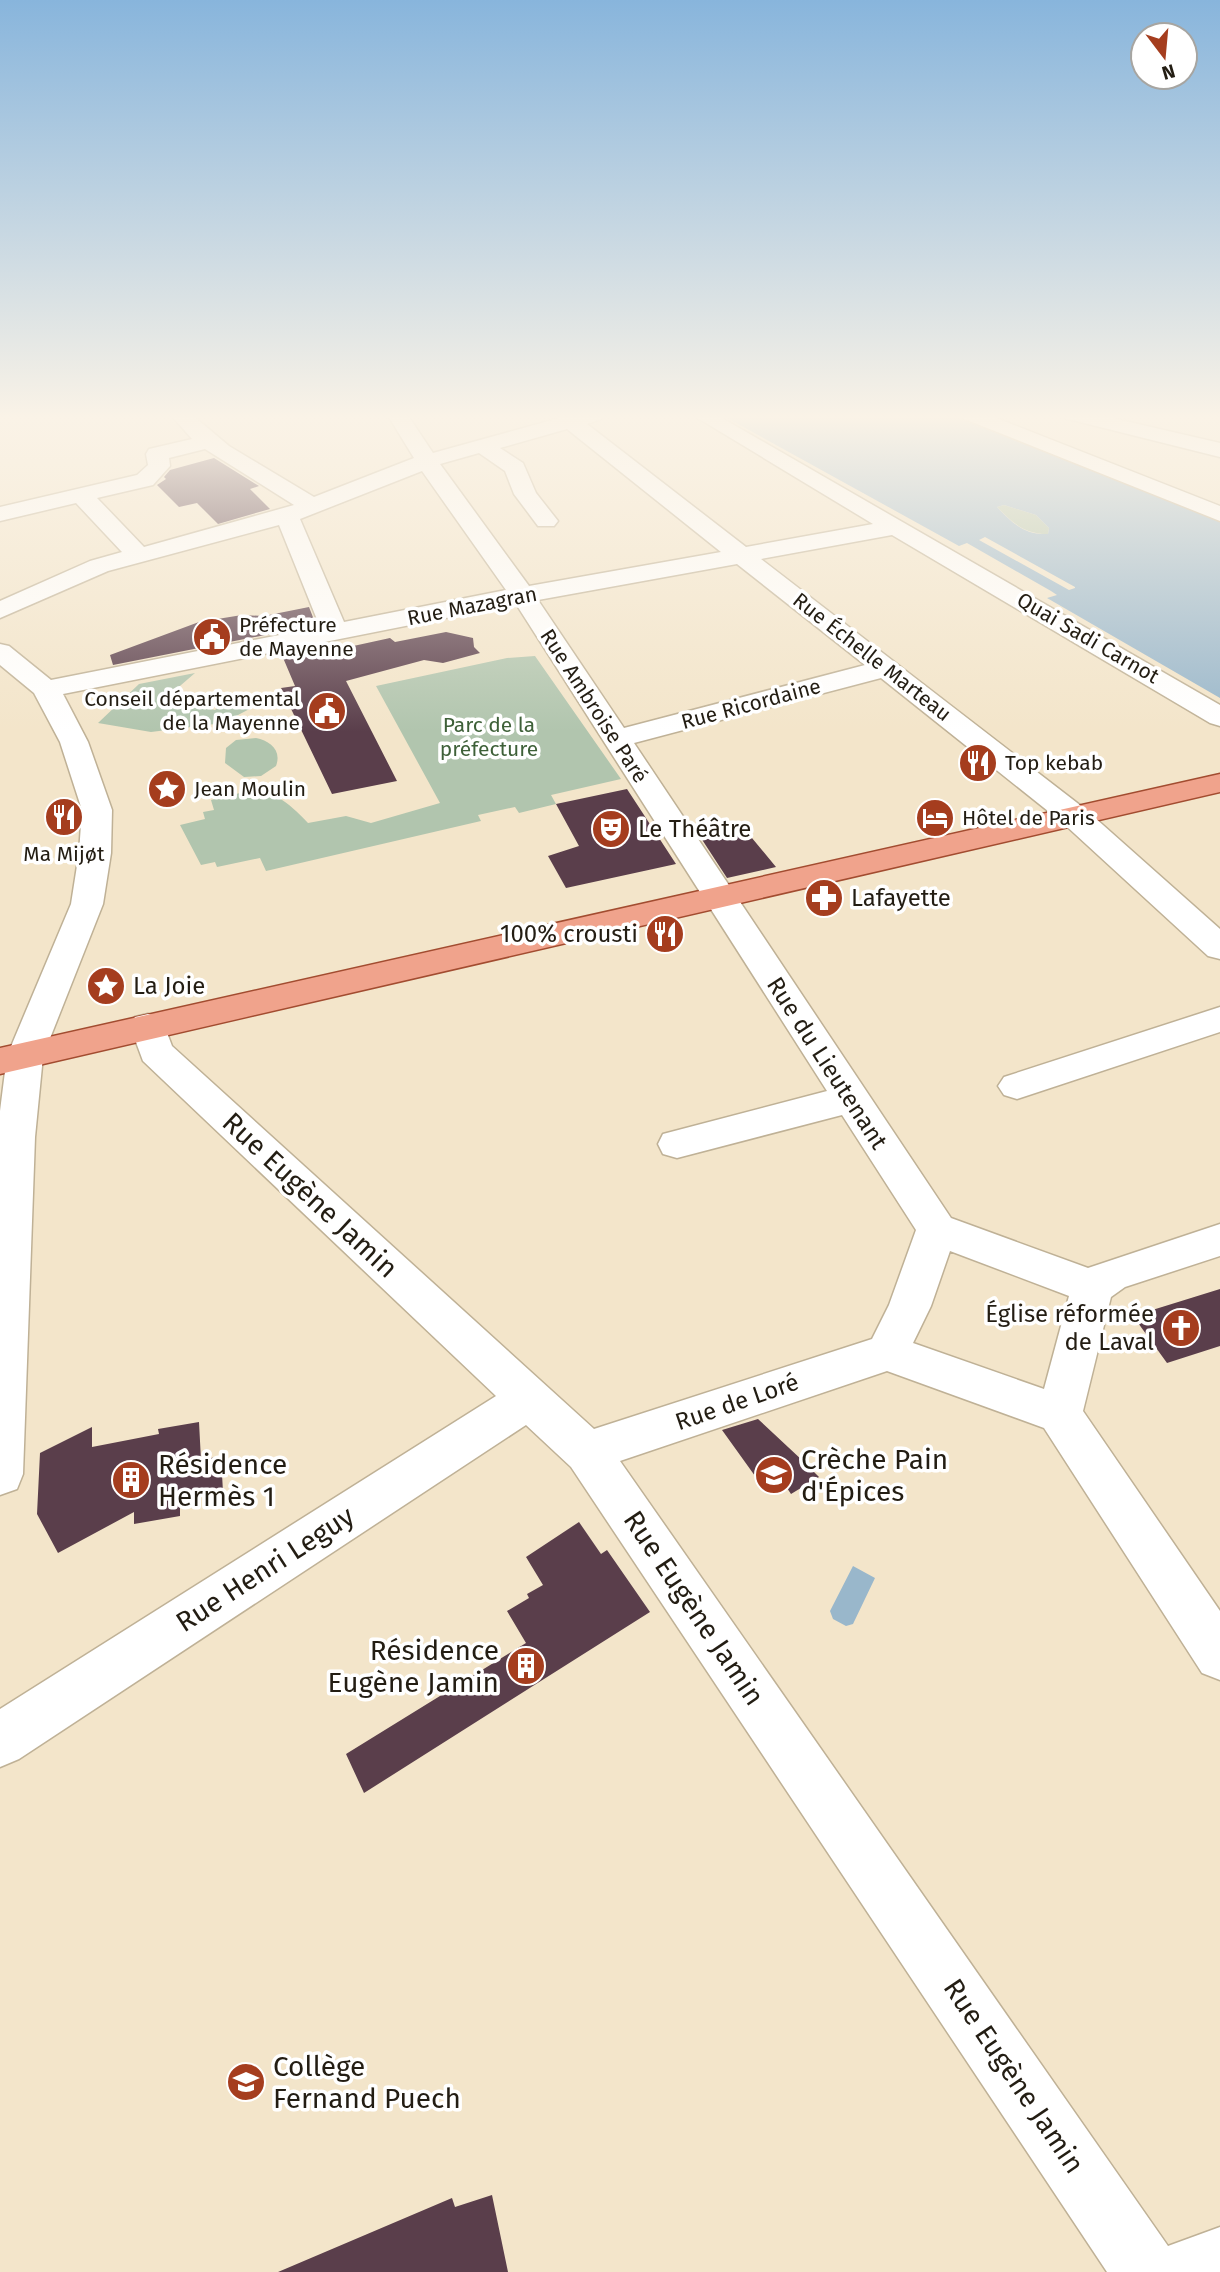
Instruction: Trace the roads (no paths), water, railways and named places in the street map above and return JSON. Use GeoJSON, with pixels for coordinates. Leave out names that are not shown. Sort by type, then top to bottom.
{"type":"FeatureCollection","features":[{"type":"Feature","properties":{"kind":"main road"},"geometry":{"type":"LineString","coordinates":[[8,1066],[148,1026],[1220,783]]}},
{"type":"Feature","properties":{"kind":"street"},"geometry":{"type":"LineString","coordinates":[[105,520],[138,555]]}},
{"type":"Feature","properties":{"kind":"street"},"geometry":{"type":"LineString","coordinates":[[0,610],[99,566],[272,520]]}},
{"type":"Feature","properties":{"kind":"street"},"geometry":{"type":"LineString","coordinates":[[289,520],[336,633]]}},
{"type":"Feature","properties":{"kind":"street","name":"Rue Ambroise Paré"},"geometry":{"type":"LineString","coordinates":[[469,520],[522,595],[718,896]]}},
{"type":"Feature","properties":{"kind":"street","name":"Rue Échelle Marteau"},"geometry":{"type":"LineString","coordinates":[[697,520],[1074,816],[1220,948]]}},
{"type":"Feature","properties":{"kind":"street","name":"Quai Sadi Carnot"},"geometry":{"type":"LineString","coordinates":[[886,520],[1220,716]]}},
{"type":"Feature","properties":{"kind":"street","name":"Rue Mazagran"},"geometry":{"type":"LineString","coordinates":[[46,688],[522,595],[744,557],[898,527]]}},
{"type":"Feature","properties":{"kind":"street"},"geometry":{"type":"LineString","coordinates":[[0,652],[46,688],[74,742],[97,810],[95,853],[87,904],[77,934],[8,1066],[16,1137],[0,1474]]}},
{"type":"Feature","properties":{"kind":"street","name":"Rue Ricordaine"},"geometry":{"type":"LineString","coordinates":[[616,740],[886,668]]}},
{"type":"Feature","properties":{"kind":"street","name":"Rue du Lieutenant"},"geometry":{"type":"LineString","coordinates":[[718,896],[937,1229]]}},
{"type":"Feature","properties":{"kind":"street"},"geometry":{"type":"LineString","coordinates":[[1017,1086],[1220,1019]]}},
{"type":"Feature","properties":{"kind":"street","name":"Rue Eugène Jamin"},"geometry":{"type":"LineString","coordinates":[[148,1026],[156,1052],[587,1452],[1146,2272]]}},
{"type":"Feature","properties":{"kind":"street"},"geometry":{"type":"LineString","coordinates":[[677,1144],[851,1099]]}},
{"type":"Feature","properties":{"kind":"street"},"geometry":{"type":"LineString","coordinates":[[1093,1287],[937,1229],[910,1306],[887,1352],[1060,1414],[1220,1656]]}},
{"type":"Feature","properties":{"kind":"street"},"geometry":{"type":"LineString","coordinates":[[1060,1414],[1093,1287],[1111,1275],[1220,1240]]}},
{"type":"Feature","properties":{"kind":"street","name":"Rue de Loré"},"geometry":{"type":"LineString","coordinates":[[587,1452],[887,1352]]}},
{"type":"Feature","properties":{"kind":"street","name":"Rue Henri Leguy"},"geometry":{"type":"LineString","coordinates":[[0,1740],[530,1398]]}},
{"type":"Feature","properties":{"kind":"street"},"geometry":{"type":"LineString","coordinates":[[1186,2272],[1220,2260]]}},
{"type":"Feature","properties":{"kind":"water"},"geometry":{"type":"Polygon","coordinates":[[[912,520],[1010,520],[1040,534],[1048,534],[1049,528],[1041,520],[1220,521],[1220,698],[1047,598],[1057,595],[967,543],[959,546],[912,520]],[[985,537],[979,540],[1069,590],[1075,587],[985,537]]]}},
{"type":"Feature","properties":{"kind":"water"},"geometry":{"type":"Polygon","coordinates":[[[853,1566],[875,1578],[853,1624],[846,1626],[833,1619],[830,1611],[853,1566]]]}},
{"type":"Feature","properties":{"kind":"place","name":"Préfecture de Mayenne"},"geometry":{"type":"Point","coordinates":[212,637]}},
{"type":"Feature","properties":{"kind":"place","name":"Conseil départemental de la Mayenne"},"geometry":{"type":"Point","coordinates":[327,711]}},
{"type":"Feature","properties":{"kind":"place","name":"Top kebab"},"geometry":{"type":"Point","coordinates":[978,763]}},
{"type":"Feature","properties":{"kind":"place","name":"Jean Moulin"},"geometry":{"type":"Point","coordinates":[167,789]}},
{"type":"Feature","properties":{"kind":"place","name":"Ma Mijøt"},"geometry":{"type":"Point","coordinates":[64,817]}},
{"type":"Feature","properties":{"kind":"place","name":"Hôtel de Paris"},"geometry":{"type":"Point","coordinates":[935,818]}},
{"type":"Feature","properties":{"kind":"place","name":"Le Théâtre"},"geometry":{"type":"Point","coordinates":[611,829]}},
{"type":"Feature","properties":{"kind":"place","name":"Lafayette"},"geometry":{"type":"Point","coordinates":[824,898]}},
{"type":"Feature","properties":{"kind":"place","name":"100% crousti"},"geometry":{"type":"Point","coordinates":[665,934]}},
{"type":"Feature","properties":{"kind":"place","name":"La Joie"},"geometry":{"type":"Point","coordinates":[106,986]}},
{"type":"Feature","properties":{"kind":"place","name":"Église réformée de Laval"},"geometry":{"type":"Point","coordinates":[1181,1328]}},
{"type":"Feature","properties":{"kind":"place","name":"Crèche Pain d'Épices"},"geometry":{"type":"Point","coordinates":[774,1475]}},
{"type":"Feature","properties":{"kind":"place","name":"Résidence Hermès 1"},"geometry":{"type":"Point","coordinates":[131,1480]}},
{"type":"Feature","properties":{"kind":"place","name":"Résidence Eugène Jamin"},"geometry":{"type":"Point","coordinates":[526,1666]}},
{"type":"Feature","properties":{"kind":"place","name":"Collège Fernand Puech"},"geometry":{"type":"Point","coordinates":[246,2082]}},
{"type":"Feature","properties":{"kind":"park label","name":"Parc de la préfecture"},"geometry":{"type":"Point","coordinates":[489,737]}}]}
